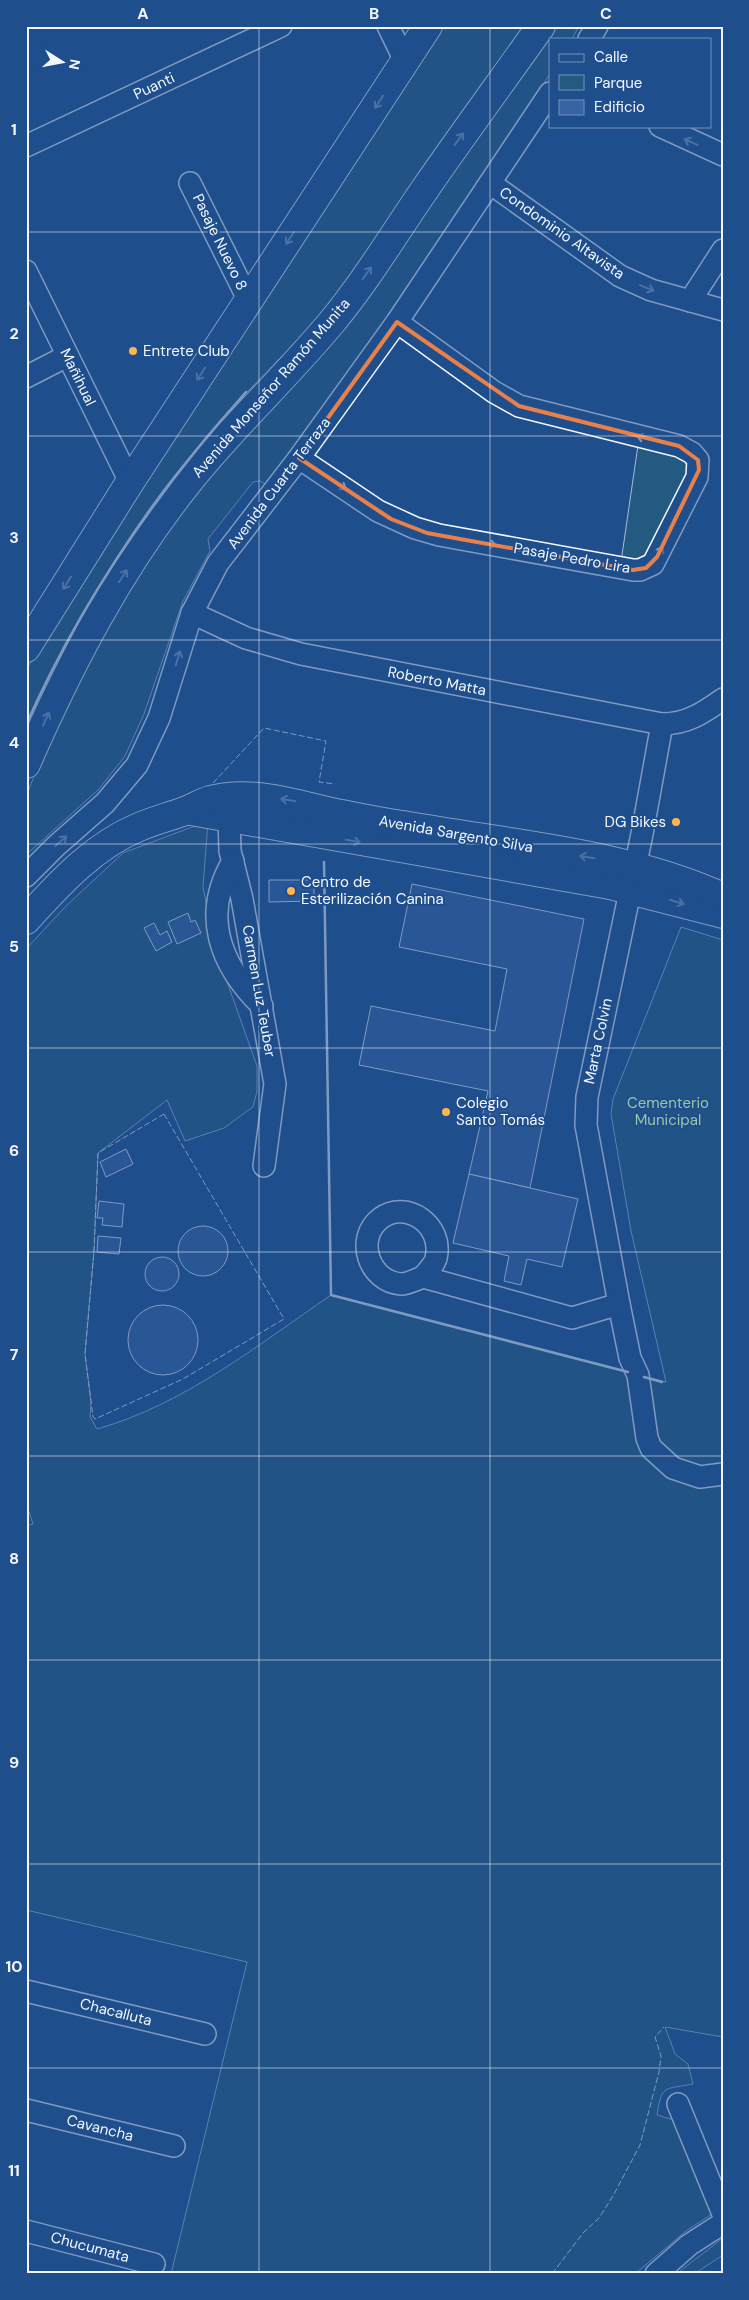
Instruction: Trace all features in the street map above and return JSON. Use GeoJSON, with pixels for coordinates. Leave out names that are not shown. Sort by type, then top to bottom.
{"type":"FeatureCollection","features":[{"type":"Feature","properties":{"kind":"main road"},"geometry":{"type":"LineString","coordinates":[[26,648],[130,482],[428,26]]}},
{"type":"Feature","properties":{"kind":"main road","name":"Avenida Monseñor Ramón Munita"},"geometry":{"type":"LineString","coordinates":[[26,764],[79,650],[107,600],[169,507],[206,460],[330,323],[351,297],[541,26]]}},
{"type":"Feature","properties":{"kind":"main road","name":"Avenida Sargento Silva"},"geometry":{"type":"LineString","coordinates":[[26,920],[93,854],[138,827],[204,802],[220,798],[250,797],[287,800],[633,877],[723,914]]}},
{"type":"Feature","properties":{"kind":"main road","name":"Avenida Sargento Silva"},"geometry":{"type":"LineString","coordinates":[[187,810],[332,838],[633,877],[679,878],[723,897]]}},
{"type":"Feature","properties":{"kind":"street","name":"Puanti"},"geometry":{"type":"LineString","coordinates":[[26,146],[281,26]]}},
{"type":"Feature","properties":{"kind":"street"},"geometry":{"type":"LineString","coordinates":[[388,26],[405,61]]}},
{"type":"Feature","properties":{"kind":"street"},"geometry":{"type":"LineString","coordinates":[[590,38],[597,26]]}},
{"type":"Feature","properties":{"kind":"street","name":"Avenida Cuarta Terraza"},"geometry":{"type":"LineString","coordinates":[[26,876],[51,850],[105,804],[137,765],[159,718],[192,613],[218,563],[299,458],[398,322],[549,94]]}},
{"type":"Feature","properties":{"kind":"street"},"geometry":{"type":"LineString","coordinates":[[664,128],[723,155]]}},
{"type":"Feature","properties":{"kind":"street","name":"Condominio Altavista"},"geometry":{"type":"LineString","coordinates":[[490,183],[620,276],[651,290],[723,310]]}},
{"type":"Feature","properties":{"kind":"street","name":"Pasaje Nuevo 8"},"geometry":{"type":"LineString","coordinates":[[190,184],[249,302]]}},
{"type":"Feature","properties":{"kind":"street"},"geometry":{"type":"LineString","coordinates":[[690,301],[723,250]]}},
{"type":"Feature","properties":{"kind":"street","name":"Mañihual"},"geometry":{"type":"LineString","coordinates":[[26,271],[130,482]]}},
{"type":"Feature","properties":{"kind":"street","name":"Pasaje Pedro Lira"},"geometry":{"type":"LineString","coordinates":[[299,458],[391,519],[427,532],[633,570],[646,568],[657,558],[697,477],[698,460],[692,453],[680,446],[518,406],[494,392],[398,322]]}},
{"type":"Feature","properties":{"kind":"street"},"geometry":{"type":"LineString","coordinates":[[26,377],[68,356]]}},
{"type":"Feature","properties":{"kind":"street","name":"Roberto Matta"},"geometry":{"type":"LineString","coordinates":[[192,613],[246,638],[301,654],[662,724],[688,721],[723,699]]}},
{"type":"Feature","properties":{"kind":"street","name":"Marta Colvin"},"geometry":{"type":"LineString","coordinates":[[662,724],[585,1112],[587,1137],[630,1358],[638,1375],[644,1426],[651,1448],[660,1459],[685,1474],[700,1477],[723,1474]]}},
{"type":"Feature","properties":{"kind":"street","name":"Carmen Luz Teuber"},"geometry":{"type":"LineString","coordinates":[[230,817],[228,827],[233,861],[242,899],[275,1084],[264,1166]]}},
{"type":"Feature","properties":{"kind":"street"},"geometry":{"type":"LineString","coordinates":[[233,861],[224,876],[219,892],[217,934],[224,952],[240,981],[262,1006]]}},
{"type":"Feature","properties":{"kind":"street"},"geometry":{"type":"LineString","coordinates":[[423,1277],[572,1318],[619,1304]]}},
{"type":"Feature","properties":{"kind":"street","name":"Chacalluta"},"geometry":{"type":"LineString","coordinates":[[26,1991],[205,2034]]}},
{"type":"Feature","properties":{"kind":"street"},"geometry":{"type":"LineString","coordinates":[[678,2104],[723,2214]]}},
{"type":"Feature","properties":{"kind":"street","name":"Cavancha"},"geometry":{"type":"LineString","coordinates":[[26,2110],[174,2146]]}},
{"type":"Feature","properties":{"kind":"street"},"geometry":{"type":"LineString","coordinates":[[656,2274],[689,2245],[723,2223]]}},
{"type":"Feature","properties":{"kind":"street","name":"Chucumata"},"geometry":{"type":"LineString","coordinates":[[26,2231],[154,2264]]}},
{"type":"Feature","properties":{"kind":"highlighted area"},"geometry":{"type":"Polygon","coordinates":[[[397,322],[519,406],[679,446],[698,460],[699,470],[657,557],[646,568],[633,570],[427,533],[391,519],[299,458],[397,322]]]}},
{"type":"Feature","properties":{"kind":"green space"},"geometry":{"type":"Polygon","coordinates":[[[441,26],[527,26],[333,298],[304,333],[211,431],[157,499],[108,571],[86,608],[64,646],[26,725],[26,671],[40,645],[441,26]]]}},
{"type":"Feature","properties":{"kind":"green space"},"geometry":{"type":"Polygon","coordinates":[[[554,26],[579,26],[573,38],[549,38],[549,76],[341,388],[268,486],[260,481],[253,482],[208,539],[210,551],[183,601],[144,714],[125,756],[99,789],[26,855],[26,796],[60,714],[90,654],[173,521],[554,26]]]}},
{"type":"Feature","properties":{"kind":"green space"},"geometry":{"type":"Polygon","coordinates":[[[638,445],[680,455],[693,467],[648,561],[621,562],[638,445]]]}},
{"type":"Feature","properties":{"kind":"green space","name":"Cementerio Municipal"},"geometry":{"type":"Polygon","coordinates":[[[208,821],[203,887],[215,948],[257,1066],[257,1091],[253,1107],[224,1128],[185,1141],[167,1100],[98,1153],[94,1251],[85,1354],[91,1402],[90,1417],[97,1429],[160,1405],[190,1389],[248,1353],[331,1295],[666,1382],[631,1231],[611,1114],[613,1099],[681,927],[723,940],[723,2037],[665,2027],[675,2054],[688,2064],[693,2084],[666,2090],[661,2098],[657,2115],[677,2121],[712,2214],[686,2231],[635,2274],[171,2274],[247,1962],[26,1910],[26,1526],[33,1524],[26,1503],[26,949],[66,906],[123,853],[208,821]]]}},
{"type":"Feature","properties":{"kind":"green space"},"geometry":{"type":"Polygon","coordinates":[[[723,2238],[723,2255],[694,2274],[676,2274],[723,2238]]]}},
{"type":"Feature","properties":{"kind":"building","name":"Centro de Esterilización Canina"},"geometry":{"type":"Polygon","coordinates":[[[269,880],[314,880],[314,901],[269,902],[269,880]]]}},
{"type":"Feature","properties":{"kind":"building"},"geometry":{"type":"Polygon","coordinates":[[[412,884],[584,919],[530,1188],[469,1174],[488,1091],[359,1065],[371,1006],[495,1031],[507,969],[399,947],[412,884]]]}},
{"type":"Feature","properties":{"kind":"building"},"geometry":{"type":"Polygon","coordinates":[[[188,913],[191,922],[195,920],[201,933],[177,944],[168,922],[188,913]]]}},
{"type":"Feature","properties":{"kind":"building"},"geometry":{"type":"Polygon","coordinates":[[[154,923],[160,935],[167,931],[172,942],[156,951],[144,928],[154,923]]]}},
{"type":"Feature","properties":{"kind":"building"},"geometry":{"type":"Polygon","coordinates":[[[126,1149],[133,1164],[106,1177],[100,1162],[126,1149]]]}},
{"type":"Feature","properties":{"kind":"building"},"geometry":{"type":"Polygon","coordinates":[[[469,1174],[578,1199],[562,1267],[527,1259],[521,1285],[504,1281],[509,1256],[453,1243],[469,1174]]]}},
{"type":"Feature","properties":{"kind":"building"},"geometry":{"type":"Polygon","coordinates":[[[99,1201],[124,1204],[122,1227],[102,1225],[103,1218],[97,1218],[99,1201]]]}},
{"type":"Feature","properties":{"kind":"building"},"geometry":{"type":"Polygon","coordinates":[[[203,1226],[217,1230],[224,1237],[228,1251],[224,1265],[217,1272],[203,1276],[189,1272],[182,1265],[178,1251],[182,1237],[189,1230],[203,1226]]]}},
{"type":"Feature","properties":{"kind":"building"},"geometry":{"type":"Polygon","coordinates":[[[98,1236],[121,1238],[119,1254],[97,1252],[98,1236]]]}},
{"type":"Feature","properties":{"kind":"building"},"geometry":{"type":"Polygon","coordinates":[[[162,1257],[169,1258],[174,1262],[178,1267],[178,1281],[174,1286],[169,1290],[162,1291],[155,1290],[150,1286],[146,1281],[145,1274],[146,1267],[150,1262],[155,1258],[162,1257]]]}},
{"type":"Feature","properties":{"kind":"building"},"geometry":{"type":"Polygon","coordinates":[[[163,1305],[176,1308],[188,1315],[195,1327],[198,1340],[195,1353],[188,1365],[176,1372],[163,1375],[150,1372],[138,1365],[131,1353],[128,1340],[131,1327],[138,1315],[150,1308],[163,1305]]]}},
{"type":"Feature","properties":{"kind":"fence"},"geometry":{"type":"LineString","coordinates":[[213,783],[264,728],[326,741],[319,782],[335,784]]}},
{"type":"Feature","properties":{"kind":"fence"},"geometry":{"type":"LineString","coordinates":[[164,1114],[284,1319],[183,1379],[95,1419],[93,1417],[85,1354],[94,1251],[98,1153],[164,1114]]}},
{"type":"Feature","properties":{"kind":"fence"},"geometry":{"type":"LineString","coordinates":[[552,2274],[583,2233],[599,2218],[640,2145],[659,2072],[661,2056],[655,2037],[664,2027]]}},
{"type":"Feature","properties":{"kind":"wall"},"geometry":{"type":"LineString","coordinates":[[26,725],[71,635],[123,550],[181,469],[246,392]]}},
{"type":"Feature","properties":{"kind":"wall"},"geometry":{"type":"LineString","coordinates":[[324,862],[331,1295],[628,1372]]}},
{"type":"Feature","properties":{"kind":"wall"},"geometry":{"type":"LineString","coordinates":[[644,1377],[662,1382]]}},
{"type":"Feature","properties":{"kind":"place","name":"Entrete Club"},"geometry":{"type":"Point","coordinates":[133,351]}},
{"type":"Feature","properties":{"kind":"place","name":"DG Bikes"},"geometry":{"type":"Point","coordinates":[676,822]}},
{"type":"Feature","properties":{"kind":"place","name":"Centro de Esterilización Canina"},"geometry":{"type":"Point","coordinates":[291,891]}},
{"type":"Feature","properties":{"kind":"place","name":"Colegio Santo Tomás"},"geometry":{"type":"Point","coordinates":[446,1112]}}]}
